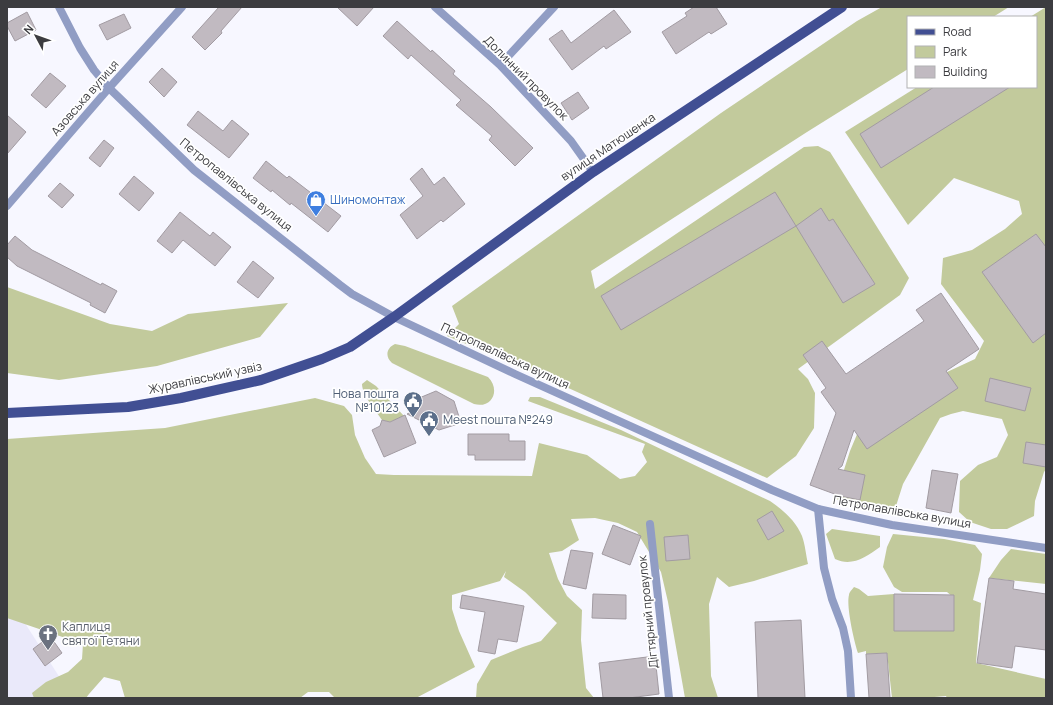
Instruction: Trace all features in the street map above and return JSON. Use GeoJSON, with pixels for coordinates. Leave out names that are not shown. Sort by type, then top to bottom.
{"type":"FeatureCollection","features":[{"type":"Feature","properties":{"kind":"main road","name":"вулиця Матюшенка"},"geometry":{"type":"LineString","coordinates":[[394,317],[593,172],[842,7]]}},
{"type":"Feature","properties":{"kind":"main road","name":"Журавлівський узвіз"},"geometry":{"type":"LineString","coordinates":[[7,413],[128,407],[181,398],[261,380],[322,359],[350,347],[394,317]]}},
{"type":"Feature","properties":{"kind":"street","name":"Петропавлівська вулиця"},"geometry":{"type":"LineString","coordinates":[[59,7],[80,48],[94,70],[109,88],[194,170],[352,294],[394,317],[515,374],[772,490],[818,509],[892,525],[1046,548]]}},
{"type":"Feature","properties":{"kind":"street","name":"Азовська вулиця"},"geometry":{"type":"LineString","coordinates":[[7,206],[109,88],[182,7]]}},
{"type":"Feature","properties":{"kind":"street","name":"Долинний провулок"},"geometry":{"type":"LineString","coordinates":[[435,7],[500,65],[571,141],[593,172]]}},
{"type":"Feature","properties":{"kind":"street"},"geometry":{"type":"LineString","coordinates":[[500,65],[554,7]]}},
{"type":"Feature","properties":{"kind":"street"},"geometry":{"type":"LineString","coordinates":[[818,509],[824,568],[832,599],[843,628],[848,651],[851,698]]}},
{"type":"Feature","properties":{"kind":"street","name":"Дігтярний провулок"},"geometry":{"type":"LineString","coordinates":[[650,524],[669,698]]}},
{"type":"Feature","properties":{"kind":"shaded area"},"geometry":{"type":"Polygon","coordinates":[[[7,595],[60,678],[64,698],[7,698],[7,595]]]}},
{"type":"Feature","properties":{"kind":"green space"},"geometry":{"type":"Polygon","coordinates":[[[882,7],[1009,7],[995,16],[907,16],[907,70],[591,271],[595,289],[804,147],[818,146],[830,152],[909,278],[900,295],[798,369],[808,379],[815,393],[814,428],[796,456],[767,478],[522,367],[447,336],[459,324],[452,306],[721,113],[857,21],[882,7]]]}},
{"type":"Feature","properties":{"kind":"green space"},"geometry":{"type":"Polygon","coordinates":[[[1046,7],[1046,469],[1035,501],[1034,516],[1007,529],[991,529],[970,522],[959,512],[960,481],[978,465],[997,457],[1008,435],[1002,419],[963,411],[940,418],[903,484],[896,506],[865,508],[842,502],[835,498],[850,451],[858,432],[947,372],[975,359],[984,341],[941,284],[943,258],[972,250],[1005,229],[1022,214],[1019,201],[954,178],[908,225],[845,132],[915,88],[1037,88],[1037,16],[1032,16],[1046,7]]]}},
{"type":"Feature","properties":{"kind":"green space"},"geometry":{"type":"Polygon","coordinates":[[[7,287],[110,324],[152,331],[188,314],[288,303],[260,337],[157,366],[59,380],[7,373],[7,287]]]}},
{"type":"Feature","properties":{"kind":"green space"},"geometry":{"type":"Polygon","coordinates":[[[395,344],[405,346],[488,377],[494,387],[493,397],[486,404],[474,404],[392,363],[388,358],[388,350],[395,344]]]}},
{"type":"Feature","properties":{"kind":"green space"},"geometry":{"type":"Polygon","coordinates":[[[367,380],[376,386],[404,416],[390,422],[382,420],[364,393],[362,384],[367,380]]]}},
{"type":"Feature","properties":{"kind":"green space"},"geometry":{"type":"Polygon","coordinates":[[[530,397],[540,397],[621,430],[770,501],[784,512],[796,525],[803,539],[808,564],[754,581],[729,587],[717,577],[709,604],[711,676],[718,698],[685,698],[668,602],[661,572],[637,532],[618,523],[595,518],[571,519],[579,540],[562,551],[549,553],[558,579],[567,596],[582,610],[581,640],[586,688],[594,698],[476,698],[477,684],[491,660],[541,641],[557,623],[525,592],[504,577],[506,571],[500,581],[452,595],[452,609],[459,631],[475,667],[416,698],[335,698],[329,692],[308,692],[300,698],[125,698],[120,681],[104,677],[86,698],[34,698],[32,693],[46,682],[68,672],[82,659],[83,644],[7,618],[7,439],[165,428],[315,398],[344,406],[352,415],[355,435],[365,458],[376,474],[532,476],[539,443],[587,455],[620,479],[635,476],[647,462],[642,452],[645,444],[528,401],[530,397]]]}},
{"type":"Feature","properties":{"kind":"green space"},"geometry":{"type":"Polygon","coordinates":[[[832,529],[880,536],[880,547],[859,560],[847,562],[835,559],[826,534],[832,529]]]}},
{"type":"Feature","properties":{"kind":"green space"},"geometry":{"type":"Polygon","coordinates":[[[893,534],[944,539],[975,545],[982,554],[973,600],[981,603],[976,663],[1046,679],[1046,698],[947,698],[946,696],[892,698],[887,653],[866,654],[866,651],[858,653],[849,615],[848,600],[849,594],[854,587],[868,596],[894,594],[894,631],[954,630],[954,598],[947,592],[902,592],[894,587],[883,567],[887,547],[893,534]]]}},
{"type":"Feature","properties":{"kind":"green space"},"geometry":{"type":"Polygon","coordinates":[[[1011,549],[1046,554],[1046,584],[989,578],[1001,560],[1011,549]]]}},
{"type":"Feature","properties":{"kind":"building"},"geometry":{"type":"Polygon","coordinates":[[[219,7],[242,7],[221,31],[222,33],[205,50],[192,37],[219,7]]]}},
{"type":"Feature","properties":{"kind":"building"},"geometry":{"type":"Polygon","coordinates":[[[337,7],[374,7],[357,26],[337,7]]]}},
{"type":"Feature","properties":{"kind":"building"},"geometry":{"type":"Polygon","coordinates":[[[694,7],[716,7],[727,24],[711,34],[709,32],[676,54],[662,32],[687,16],[685,13],[694,7]]]}},
{"type":"Feature","properties":{"kind":"building"},"geometry":{"type":"Polygon","coordinates":[[[614,10],[631,32],[606,49],[604,46],[572,70],[549,39],[562,30],[571,43],[614,10]]]}},
{"type":"Feature","properties":{"kind":"building"},"geometry":{"type":"Polygon","coordinates":[[[27,12],[36,30],[15,41],[7,26],[7,23],[27,12]]]}},
{"type":"Feature","properties":{"kind":"building"},"geometry":{"type":"Polygon","coordinates":[[[124,14],[131,28],[107,40],[99,25],[124,14]]]}},
{"type":"Feature","properties":{"kind":"building"},"geometry":{"type":"Polygon","coordinates":[[[397,21],[431,52],[432,50],[455,71],[453,74],[491,107],[533,148],[515,166],[489,140],[492,136],[456,105],[461,100],[411,55],[408,59],[383,36],[397,21]]]}},
{"type":"Feature","properties":{"kind":"building"},"geometry":{"type":"Polygon","coordinates":[[[162,68],[177,82],[164,97],[149,82],[162,68]]]}},
{"type":"Feature","properties":{"kind":"building"},"geometry":{"type":"Polygon","coordinates":[[[50,73],[66,86],[46,108],[31,95],[50,73]]]}},
{"type":"Feature","properties":{"kind":"building"},"geometry":{"type":"Polygon","coordinates":[[[932,88],[1008,88],[881,168],[860,134],[932,88]]]}},
{"type":"Feature","properties":{"kind":"building"},"geometry":{"type":"Polygon","coordinates":[[[578,92],[589,108],[572,120],[561,103],[578,92]]]}},
{"type":"Feature","properties":{"kind":"building"},"geometry":{"type":"Polygon","coordinates":[[[198,111],[223,131],[232,120],[249,134],[229,158],[187,125],[198,111]]]}},
{"type":"Feature","properties":{"kind":"building"},"geometry":{"type":"Polygon","coordinates":[[[7,115],[26,132],[7,154],[7,115]]]}},
{"type":"Feature","properties":{"kind":"building"},"geometry":{"type":"Polygon","coordinates":[[[104,140],[114,148],[100,167],[89,158],[104,140]]]}},
{"type":"Feature","properties":{"kind":"building"},"geometry":{"type":"Polygon","coordinates":[[[266,161],[287,178],[289,176],[341,216],[328,232],[291,203],[290,205],[272,190],[271,192],[253,178],[266,161]]]}},
{"type":"Feature","properties":{"kind":"building"},"geometry":{"type":"Polygon","coordinates":[[[422,168],[434,185],[444,177],[465,204],[443,222],[441,220],[417,239],[400,215],[423,196],[410,179],[422,168]]]}},
{"type":"Feature","properties":{"kind":"building"},"geometry":{"type":"Polygon","coordinates":[[[134,176],[154,193],[139,211],[119,194],[134,176]]]}},
{"type":"Feature","properties":{"kind":"building"},"geometry":{"type":"Polygon","coordinates":[[[60,183],[74,195],[62,208],[48,196],[60,183]]]}},
{"type":"Feature","properties":{"kind":"building"},"geometry":{"type":"Polygon","coordinates":[[[775,192],[796,226],[621,330],[601,296],[775,192]]]}},
{"type":"Feature","properties":{"kind":"building"},"geometry":{"type":"Polygon","coordinates":[[[821,208],[829,221],[833,219],[875,284],[843,303],[796,226],[821,208]]]}},
{"type":"Feature","properties":{"kind":"building"},"geometry":{"type":"Polygon","coordinates":[[[180,212],[210,236],[213,232],[231,247],[215,266],[183,240],[172,253],[157,241],[180,212]]]}},
{"type":"Feature","properties":{"kind":"building"},"geometry":{"type":"Polygon","coordinates":[[[1036,234],[1046,247],[1046,333],[1033,343],[982,272],[1036,234]]]}},
{"type":"Feature","properties":{"kind":"building"},"geometry":{"type":"Polygon","coordinates":[[[15,236],[32,250],[101,285],[102,283],[117,291],[105,313],[90,305],[91,303],[17,266],[7,257],[7,245],[15,236]]]}},
{"type":"Feature","properties":{"kind":"building"},"geometry":{"type":"Polygon","coordinates":[[[253,261],[274,278],[258,298],[237,282],[253,261]]]}},
{"type":"Feature","properties":{"kind":"building"},"geometry":{"type":"Polygon","coordinates":[[[941,293],[979,349],[946,371],[958,388],[867,449],[854,430],[842,466],[838,469],[865,475],[860,500],[840,496],[810,485],[836,413],[821,392],[826,388],[803,355],[822,341],[846,374],[924,321],[916,310],[941,293]]]}},
{"type":"Feature","properties":{"kind":"building"},"geometry":{"type":"Polygon","coordinates":[[[990,378],[1031,388],[1025,411],[985,401],[990,378]]]}},
{"type":"Feature","properties":{"kind":"building"},"geometry":{"type":"Polygon","coordinates":[[[436,391],[454,401],[461,423],[439,430],[407,414],[416,410],[412,401],[436,391]]]}},
{"type":"Feature","properties":{"kind":"building"},"geometry":{"type":"Polygon","coordinates":[[[405,415],[416,443],[384,457],[372,430],[380,426],[382,420],[390,422],[405,415]]]}},
{"type":"Feature","properties":{"kind":"building"},"geometry":{"type":"Polygon","coordinates":[[[468,434],[509,434],[509,441],[525,441],[525,460],[475,460],[475,455],[468,455],[468,434]]]}},
{"type":"Feature","properties":{"kind":"building"},"geometry":{"type":"Polygon","coordinates":[[[1026,442],[1046,445],[1046,467],[1023,463],[1026,442]]]}},
{"type":"Feature","properties":{"kind":"building"},"geometry":{"type":"Polygon","coordinates":[[[932,470],[958,474],[951,513],[926,508],[932,470]]]}},
{"type":"Feature","properties":{"kind":"building"},"geometry":{"type":"Polygon","coordinates":[[[772,511],[784,531],[768,540],[757,520],[772,511]]]}},
{"type":"Feature","properties":{"kind":"building"},"geometry":{"type":"Polygon","coordinates":[[[613,525],[641,536],[630,565],[602,554],[613,525]]]}},
{"type":"Feature","properties":{"kind":"building"},"geometry":{"type":"Polygon","coordinates":[[[688,535],[690,559],[666,561],[664,537],[688,535]]]}},
{"type":"Feature","properties":{"kind":"building"},"geometry":{"type":"Polygon","coordinates":[[[571,550],[593,553],[586,589],[563,584],[571,550]]]}},
{"type":"Feature","properties":{"kind":"building"},"geometry":{"type":"Polygon","coordinates":[[[989,578],[1014,581],[1013,589],[1046,594],[1046,650],[1015,646],[1012,668],[977,663],[989,578]]]}},
{"type":"Feature","properties":{"kind":"building"},"geometry":{"type":"Polygon","coordinates":[[[593,594],[626,595],[626,619],[592,618],[593,594]]]}},
{"type":"Feature","properties":{"kind":"building"},"geometry":{"type":"Polygon","coordinates":[[[894,594],[954,595],[954,631],[894,631],[894,594]]]}},
{"type":"Feature","properties":{"kind":"building"},"geometry":{"type":"Polygon","coordinates":[[[462,595],[524,606],[517,642],[498,639],[495,654],[478,651],[485,612],[460,608],[462,595]]]}},
{"type":"Feature","properties":{"kind":"building"},"geometry":{"type":"Polygon","coordinates":[[[801,620],[805,698],[758,698],[755,622],[801,620]]]}},
{"type":"Feature","properties":{"kind":"building","name":"Каплиця святої Тетяни"},"geometry":{"type":"Polygon","coordinates":[[[50,636],[62,653],[45,666],[33,649],[50,636]]]}},
{"type":"Feature","properties":{"kind":"building"},"geometry":{"type":"Polygon","coordinates":[[[887,653],[890,698],[869,698],[866,654],[887,653]]]}},
{"type":"Feature","properties":{"kind":"building"},"geometry":{"type":"Polygon","coordinates":[[[655,656],[659,694],[629,698],[603,698],[599,663],[655,656]]]}},
{"type":"Feature","properties":{"kind":"place","name":"Шиномонтаж"},"geometry":{"type":"Point","coordinates":[316,217]}},
{"type":"Feature","properties":{"kind":"place","name":"Нова пошта №10123"},"geometry":{"type":"Point","coordinates":[413,418]}},
{"type":"Feature","properties":{"kind":"place","name":"Meest пошта №249"},"geometry":{"type":"Point","coordinates":[429,437]}},
{"type":"Feature","properties":{"kind":"place","name":"Каплиця святої Тетяни"},"geometry":{"type":"Point","coordinates":[48,651]}}]}
